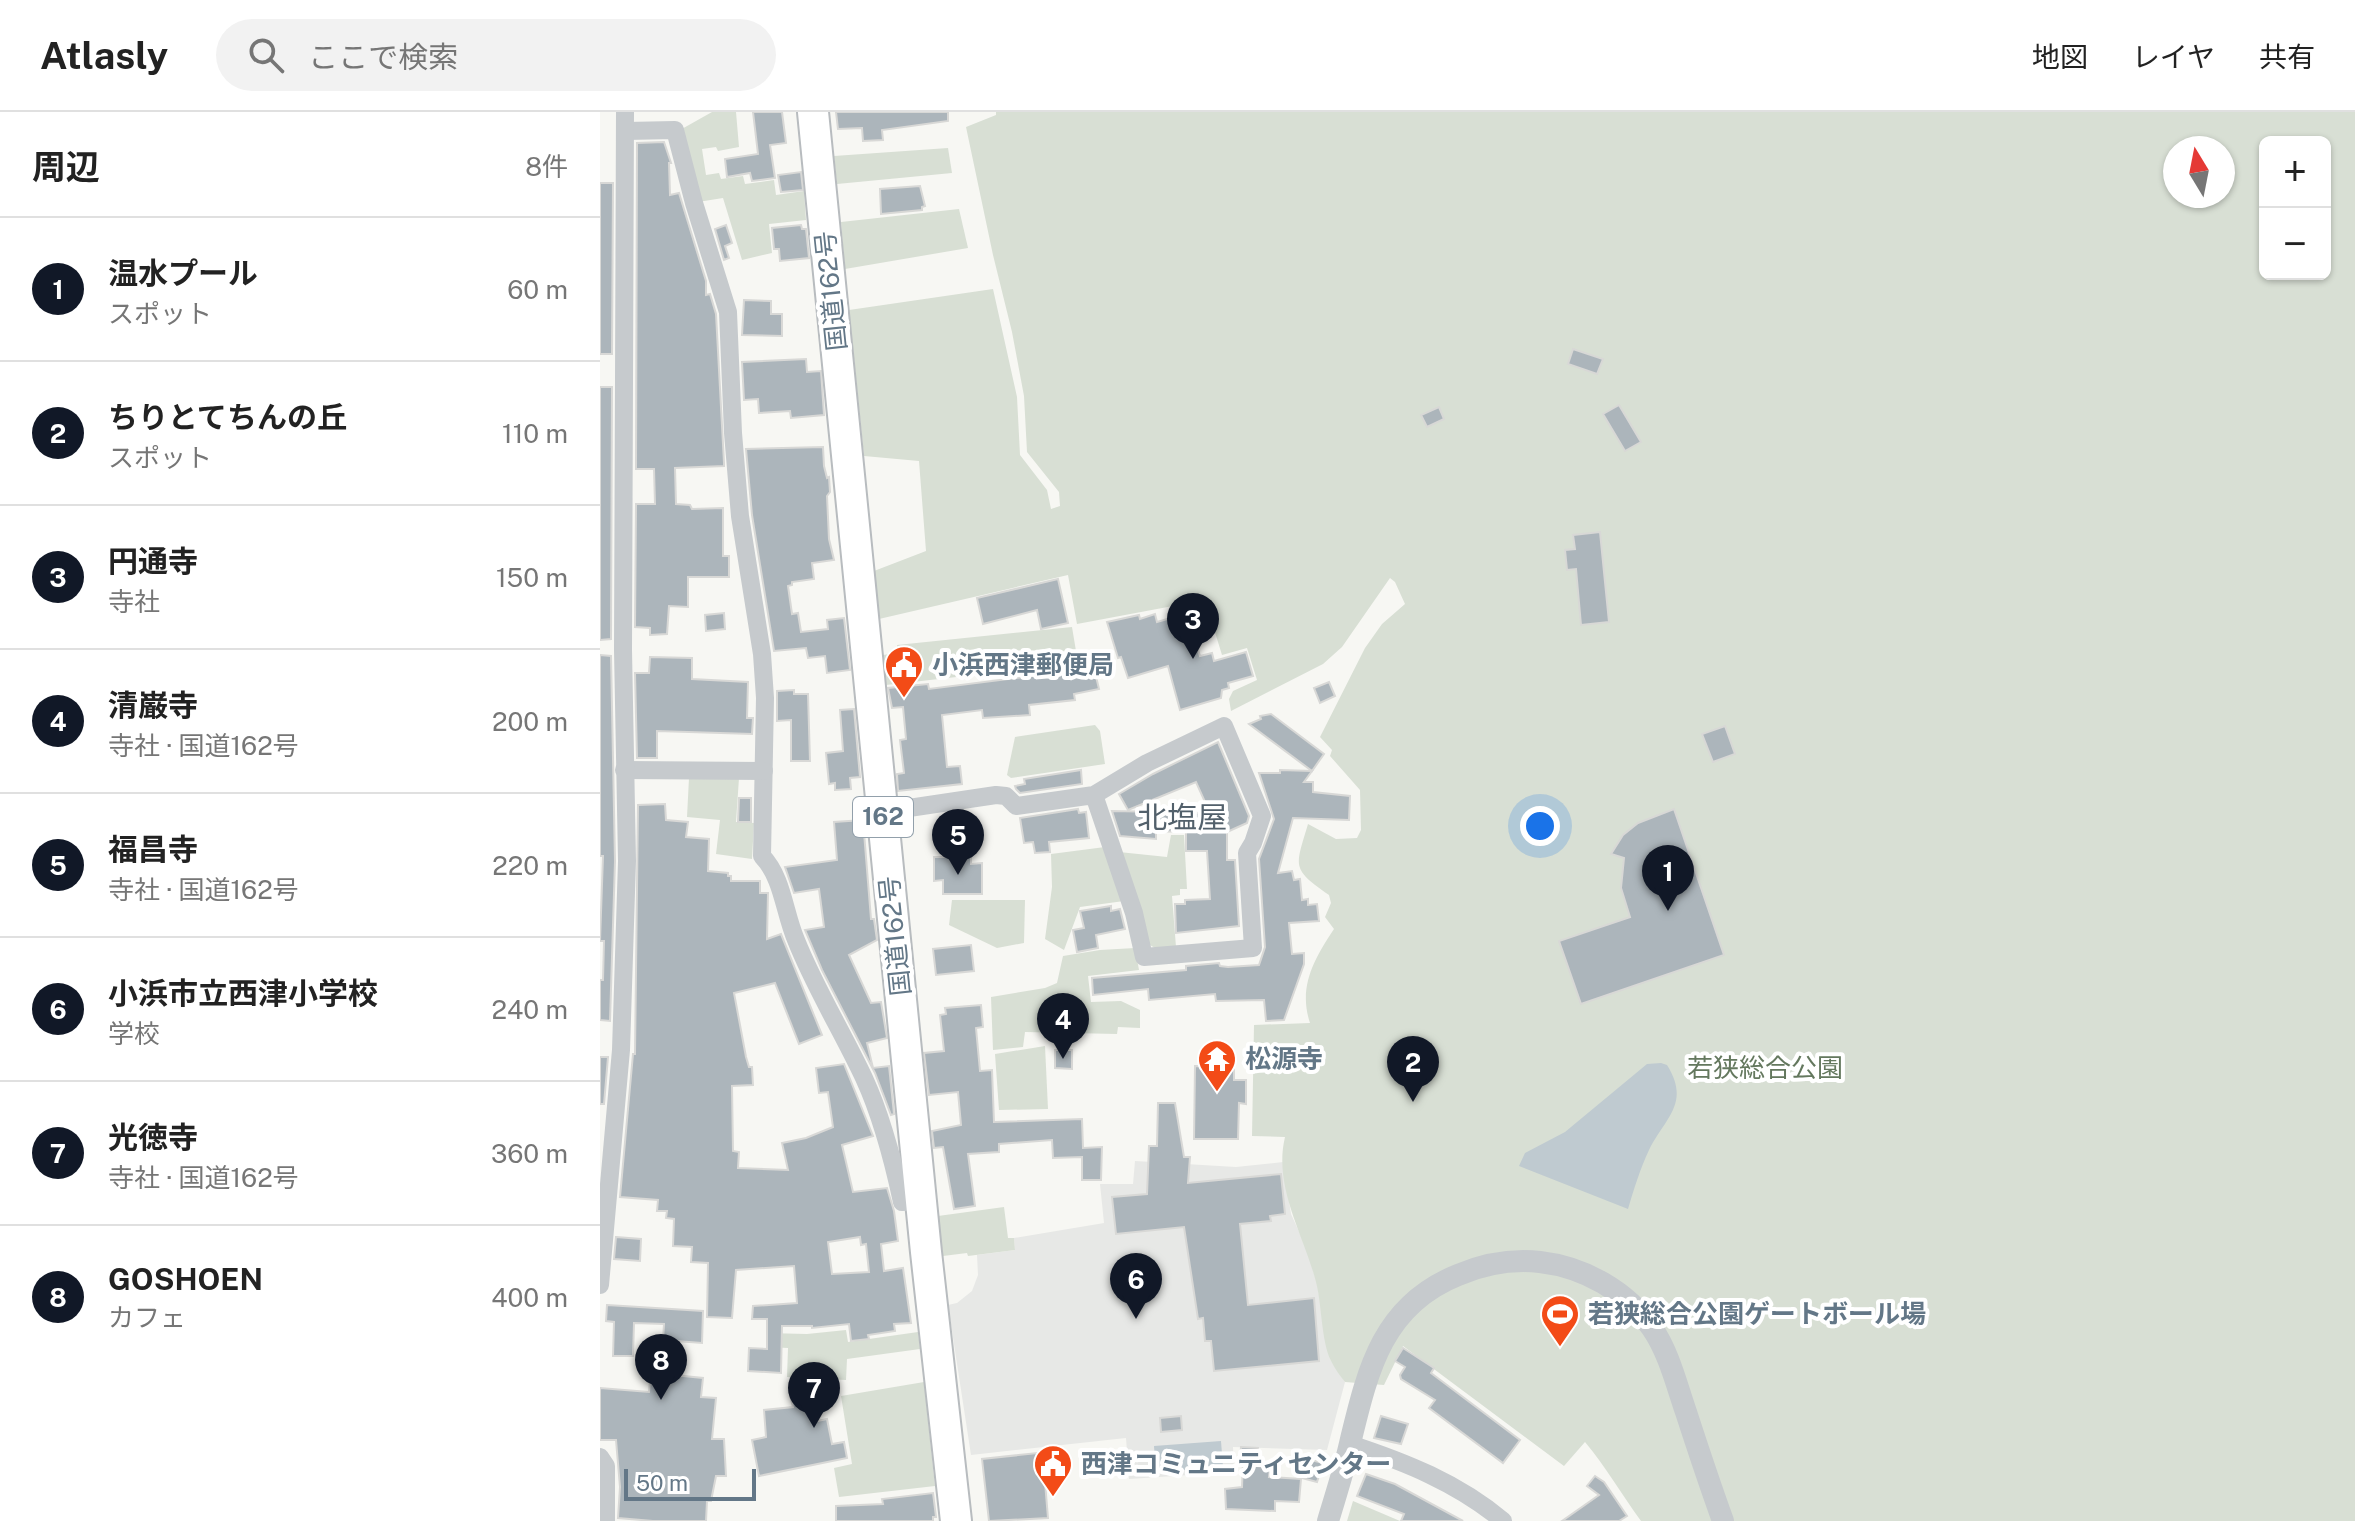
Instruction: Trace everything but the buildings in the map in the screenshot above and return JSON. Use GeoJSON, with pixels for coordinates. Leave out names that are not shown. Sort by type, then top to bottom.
{"type":"FeatureCollection","features":[{"type":"Feature","properties":{"kind":"highway","name":"国道162号"},"geometry":{"type":"LineString","coordinates":[[813,112],[921,1201],[956,1521]]}},
{"type":"Feature","properties":{"kind":"street"},"geometry":{"type":"LineString","coordinates":[[600,1285],[625,979],[625,122],[675,130],[728,312],[740,516],[762,654],[765,698],[762,856],[774,868],[795,938],[822,998],[865,1079],[902,1202],[921,1201]]}},
{"type":"Feature","properties":{"kind":"street"},"geometry":{"type":"LineString","coordinates":[[882,812],[996,795],[1006,796],[1016,806],[1094,795],[1147,763],[1224,726],[1262,816],[1247,853],[1253,948],[1144,957],[1134,913],[1094,795]]}},
{"type":"Feature","properties":{"kind":"street"},"geometry":{"type":"LineString","coordinates":[[624,770],[764,771]]}},
{"type":"Feature","properties":{"kind":"street"},"geometry":{"type":"LineString","coordinates":[[1328,1521],[1366,1377],[1382,1341],[1402,1313],[1422,1295],[1449,1278],[1474,1268],[1526,1261],[1548,1263],[1582,1274],[1610,1288],[1641,1314],[1669,1362],[1723,1521]]}},
{"type":"Feature","properties":{"kind":"street"},"geometry":{"type":"LineString","coordinates":[[1350,1444],[1402,1461],[1447,1482],[1503,1521]]}},
{"type":"Feature","properties":{"kind":"street"},"geometry":{"type":"LineString","coordinates":[[600,1457],[606,1466],[606,1521]]}},
{"type":"Feature","properties":{"kind":"shaded area"},"geometry":{"type":"Polygon","coordinates":[[[1647,1064],[1667,1065],[1674,1078],[1676,1100],[1646,1157],[1628,1209],[1519,1166],[1525,1153],[1565,1132],[1647,1064]]]}},
{"type":"Feature","properties":{"kind":"shaded area"},"geometry":{"type":"Polygon","coordinates":[[[1135,1161],[1236,1167],[1283,1162],[1291,1214],[1306,1247],[1317,1283],[1330,1359],[1345,1382],[1327,1450],[1233,1447],[1234,1472],[1129,1479],[1126,1438],[971,1455],[948,1305],[957,1303],[972,1291],[978,1275],[977,1255],[1015,1250],[1014,1238],[1104,1223],[1100,1184],[1133,1184],[1135,1161]]]}},
{"type":"Feature","properties":{"kind":"shaded area"},"geometry":{"type":"Polygon","coordinates":[[[1221,1441],[1223,1467],[1156,1472],[1154,1446],[1221,1441]]]}},
{"type":"Feature","properties":{"kind":"green space"},"geometry":{"type":"Polygon","coordinates":[[[712,112],[736,112],[739,147],[718,151],[716,147],[702,149],[706,175],[719,173],[721,179],[743,176],[745,184],[774,180],[776,195],[804,191],[806,220],[769,224],[772,253],[742,260],[723,198],[698,202],[680,130],[712,112]]]}},
{"type":"Feature","properties":{"kind":"green space","name":"若狭総合公園"},"geometry":{"type":"Polygon","coordinates":[[[996,112],[2355,112],[2355,1521],[1641,1521],[1585,1442],[1564,1466],[1403,1346],[1384,1385],[1345,1382],[1328,1353],[1316,1282],[1286,1192],[1282,1156],[1285,1137],[1252,1136],[1254,1025],[1310,1023],[1307,985],[1320,951],[1334,929],[1325,917],[1331,903],[1329,895],[1302,872],[1299,866],[1300,850],[1308,824],[1336,839],[1357,838],[1361,830],[1360,790],[1330,756],[1332,750],[1320,737],[1365,648],[1382,624],[1405,604],[1390,578],[1342,647],[1323,664],[1231,711],[1229,699],[1233,691],[1257,680],[1247,648],[1222,655],[1205,600],[1077,624],[1068,575],[879,619],[874,571],[926,551],[919,461],[864,456],[849,310],[993,289],[1017,397],[1020,455],[1047,490],[1051,509],[1060,506],[1059,492],[1027,452],[1024,396],[1012,332],[966,127],[996,115],[996,112]]]}},
{"type":"Feature","properties":{"kind":"green space"},"geometry":{"type":"Polygon","coordinates":[[[948,148],[952,173],[837,184],[834,156],[948,148]]]}},
{"type":"Feature","properties":{"kind":"green space"},"geometry":{"type":"Polygon","coordinates":[[[959,209],[968,248],[845,269],[841,222],[959,209]]]}},
{"type":"Feature","properties":{"kind":"green space"},"geometry":{"type":"Polygon","coordinates":[[[1072,627],[1078,663],[886,685],[883,655],[897,653],[897,645],[1072,627]]]}},
{"type":"Feature","properties":{"kind":"green space"},"geometry":{"type":"Polygon","coordinates":[[[1095,725],[1100,731],[1105,764],[1011,778],[1007,775],[1015,737],[1095,725]]]}},
{"type":"Feature","properties":{"kind":"green space"},"geometry":{"type":"Polygon","coordinates":[[[689,778],[739,778],[736,822],[754,823],[752,859],[716,854],[720,820],[687,817],[689,778]]]}},
{"type":"Feature","properties":{"kind":"green space"},"geometry":{"type":"Polygon","coordinates":[[[1171,835],[1184,835],[1187,889],[1180,889],[1180,895],[1172,896],[1176,947],[1157,949],[1148,944],[1119,852],[1167,857],[1171,835]]]}},
{"type":"Feature","properties":{"kind":"green space"},"geometry":{"type":"Polygon","coordinates":[[[1105,847],[1124,901],[1080,907],[1064,950],[1045,939],[1052,887],[1051,854],[1105,847]]]}},
{"type":"Feature","properties":{"kind":"green space"},"geometry":{"type":"Polygon","coordinates":[[[952,900],[1025,900],[1024,943],[997,948],[949,925],[952,900]]]}},
{"type":"Feature","properties":{"kind":"green space"},"geometry":{"type":"Polygon","coordinates":[[[1135,948],[1139,970],[1088,976],[1091,1002],[1121,1001],[1140,1010],[1140,1028],[1118,1027],[1117,1034],[1025,1032],[1023,1047],[993,1050],[991,997],[1045,988],[1057,983],[1063,956],[1135,948]]]}},
{"type":"Feature","properties":{"kind":"green space"},"geometry":{"type":"Polygon","coordinates":[[[1045,1046],[1048,1109],[999,1110],[995,1054],[1045,1046]]]}},
{"type":"Feature","properties":{"kind":"green space"},"geometry":{"type":"Polygon","coordinates":[[[1004,1207],[1008,1238],[1014,1238],[1015,1250],[943,1256],[938,1216],[1004,1207]]]}},
{"type":"Feature","properties":{"kind":"green space"},"geometry":{"type":"Polygon","coordinates":[[[846,1330],[848,1342],[918,1332],[920,1349],[847,1359],[846,1380],[787,1377],[788,1348],[767,1347],[767,1333],[807,1334],[846,1330]]]}},
{"type":"Feature","properties":{"kind":"green space"},"geometry":{"type":"Polygon","coordinates":[[[924,1382],[935,1486],[839,1497],[834,1468],[852,1464],[841,1396],[924,1382]]]}},
{"type":"Feature","properties":{"kind":"green space"},"geometry":{"type":"Polygon","coordinates":[[[1353,1501],[1400,1521],[1347,1521],[1353,1501]]]}},
{"type":"Feature","properties":{"kind":"place","name":"円通寺"},"geometry":{"type":"Point","coordinates":[1193,659]}},
{"type":"Feature","properties":{"kind":"place","name":"小浜西津郵便局"},"geometry":{"type":"Point","coordinates":[904,699]}},
{"type":"Feature","properties":{"kind":"place","name":"福昌寺"},"geometry":{"type":"Point","coordinates":[958,875]}},
{"type":"Feature","properties":{"kind":"place","name":"温水プール"},"geometry":{"type":"Point","coordinates":[1668,911]}},
{"type":"Feature","properties":{"kind":"place","name":"清巌寺"},"geometry":{"type":"Point","coordinates":[1063,1059]}},
{"type":"Feature","properties":{"kind":"place","name":"松源寺"},"geometry":{"type":"Point","coordinates":[1217,1093]}},
{"type":"Feature","properties":{"kind":"place","name":"ちりとてちんの丘"},"geometry":{"type":"Point","coordinates":[1413,1102]}},
{"type":"Feature","properties":{"kind":"place","name":"小浜市立西津小学校"},"geometry":{"type":"Point","coordinates":[1136,1319]}},
{"type":"Feature","properties":{"kind":"place","name":"若狭総合公園ゲートボール場"},"geometry":{"type":"Point","coordinates":[1560,1348]}},
{"type":"Feature","properties":{"kind":"place","name":"GOSHOEN"},"geometry":{"type":"Point","coordinates":[661,1400]}},
{"type":"Feature","properties":{"kind":"place","name":"光徳寺"},"geometry":{"type":"Point","coordinates":[814,1428]}},
{"type":"Feature","properties":{"kind":"place","name":"西津コミュニティセンター"},"geometry":{"type":"Point","coordinates":[1053,1498]}},
{"type":"Feature","properties":{"kind":"district","name":"北塩屋"},"geometry":{"type":"Point","coordinates":[1182,818]}}]}
